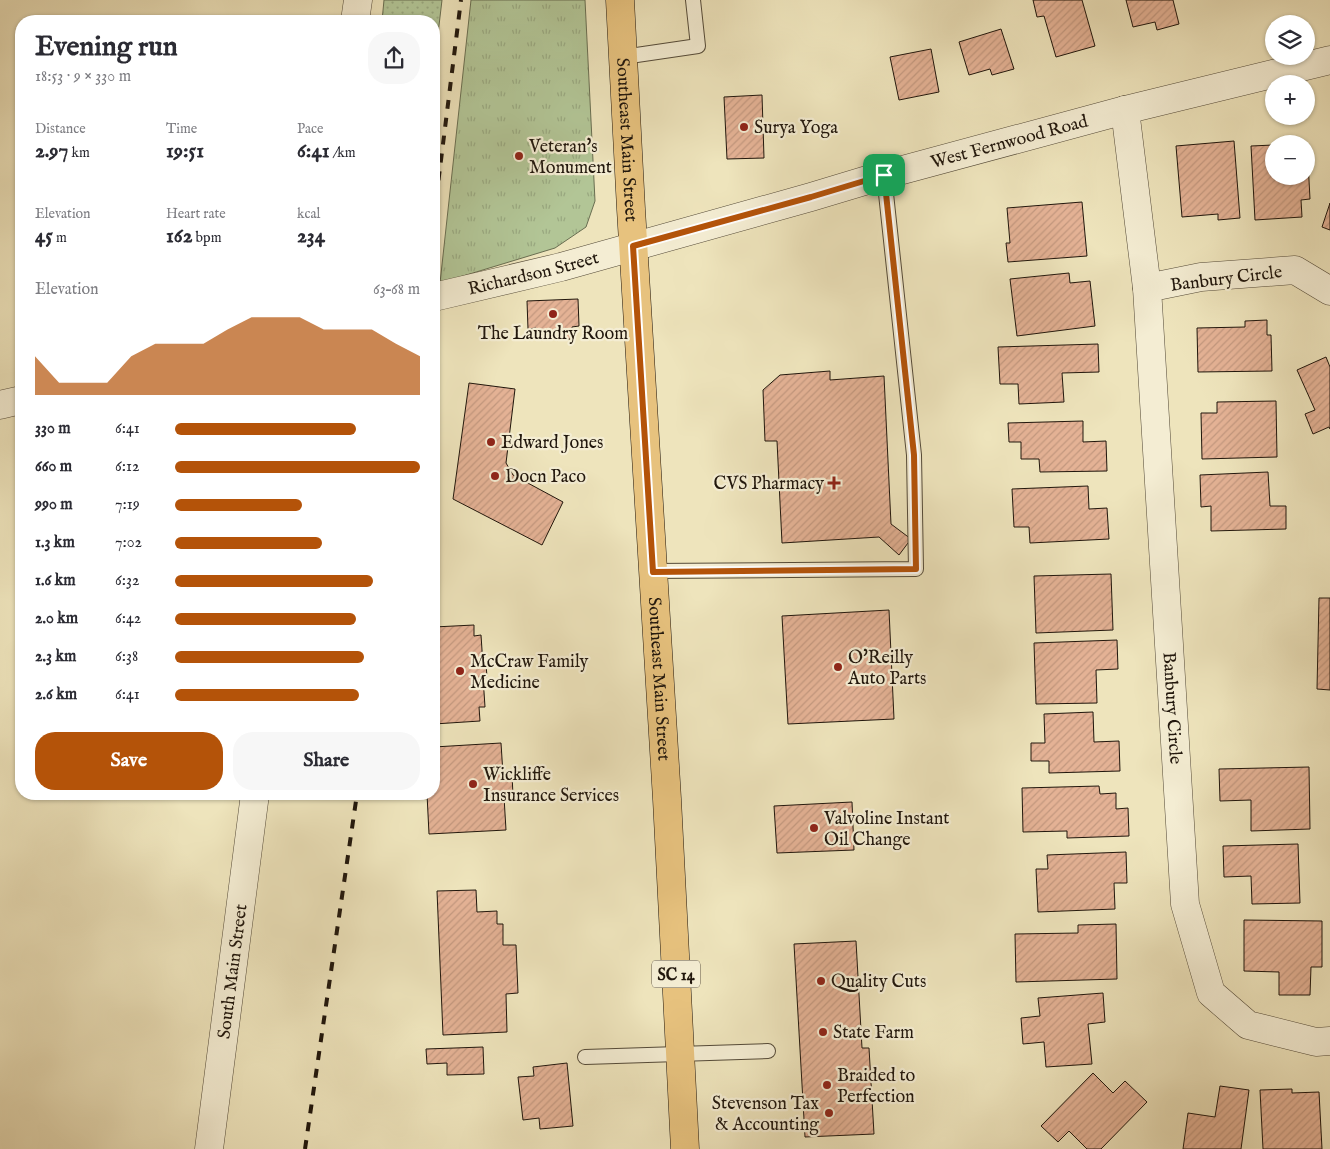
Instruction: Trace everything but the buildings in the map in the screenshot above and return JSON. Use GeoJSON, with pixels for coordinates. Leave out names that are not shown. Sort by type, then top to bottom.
{"type":"FeatureCollection","features":[{"type":"Feature","properties":{"kind":"main road","name":"Southeast Main Street"},"geometry":{"type":"LineString","coordinates":[[620,0],[667,799],[685,1149]]}},
{"type":"Feature","properties":{"kind":"street"},"geometry":{"type":"LineString","coordinates":[[356,15],[358,0]]}},
{"type":"Feature","properties":{"kind":"street","name":"West Fernwood Road"},"geometry":{"type":"LineString","coordinates":[[633,246],[884,175],[1125,110],[1330,60]]}},
{"type":"Feature","properties":{"kind":"street","name":"Banbury Circle"},"geometry":{"type":"LineString","coordinates":[[1125,110],[1147,288],[1185,904],[1211,993],[1248,1025],[1316,1042],[1330,1041]]}},
{"type":"Feature","properties":{"kind":"street","name":"Richardson Street"},"geometry":{"type":"LineString","coordinates":[[440,296],[561,267],[633,246]]}},
{"type":"Feature","properties":{"kind":"street","name":"Banbury Circle"},"geometry":{"type":"LineString","coordinates":[[1147,288],[1201,277],[1296,270],[1330,291]]}},
{"type":"Feature","properties":{"kind":"street"},"geometry":{"type":"LineString","coordinates":[[0,405],[15,401]]}},
{"type":"Feature","properties":{"kind":"street","name":"South Main Street"},"geometry":{"type":"LineString","coordinates":[[209,1149],[254,800]]}},
{"type":"Feature","properties":{"kind":"lane"},"geometry":{"type":"LineString","coordinates":[[623,57],[698,46],[693,0]]}},
{"type":"Feature","properties":{"kind":"lane"},"geometry":{"type":"LineString","coordinates":[[653,572],[916,569],[914,455],[884,175]]}},
{"type":"Feature","properties":{"kind":"lane"},"geometry":{"type":"LineString","coordinates":[[585,1057],[768,1051]]}},
{"type":"Feature","properties":{"kind":"green space"},"geometry":{"type":"Polygon","coordinates":[[[384,0],[442,0],[440,17],[440,15],[383,15],[384,0]]]}},
{"type":"Feature","properties":{"kind":"green space"},"geometry":{"type":"Polygon","coordinates":[[[471,0],[585,0],[595,201],[586,227],[555,248],[440,283],[471,0]]]}},
{"type":"Feature","properties":{"kind":"railway"},"geometry":{"type":"LineString","coordinates":[[440,168],[461,0]]}},
{"type":"Feature","properties":{"kind":"railway"},"geometry":{"type":"LineString","coordinates":[[305,1149],[356,800]]}},
{"type":"Feature","properties":{"kind":"place","name":"Surya Yoga"},"geometry":{"type":"Point","coordinates":[744,127]}},
{"type":"Feature","properties":{"kind":"place","name":"Veteran's Monument"},"geometry":{"type":"Point","coordinates":[519,156]}},
{"type":"Feature","properties":{"kind":"place","name":"The Laundry Room"},"geometry":{"type":"Point","coordinates":[553,314]}},
{"type":"Feature","properties":{"kind":"place","name":"Edward Jones"},"geometry":{"type":"Point","coordinates":[491,442]}},
{"type":"Feature","properties":{"kind":"place","name":"Docn Paco"},"geometry":{"type":"Point","coordinates":[495,476]}},
{"type":"Feature","properties":{"kind":"place","name":"CVS Pharmacy"},"geometry":{"type":"Point","coordinates":[834,483]}},
{"type":"Feature","properties":{"kind":"place","name":"O'Reilly Auto Parts"},"geometry":{"type":"Point","coordinates":[838,667]}},
{"type":"Feature","properties":{"kind":"place","name":"McCraw Family Medicine"},"geometry":{"type":"Point","coordinates":[460,671]}},
{"type":"Feature","properties":{"kind":"place","name":"Wickliffe Insurance Services"},"geometry":{"type":"Point","coordinates":[473,784]}},
{"type":"Feature","properties":{"kind":"place","name":"Valvoline Instant Oil Change"},"geometry":{"type":"Point","coordinates":[814,828]}},
{"type":"Feature","properties":{"kind":"place","name":"Quality Cuts"},"geometry":{"type":"Point","coordinates":[821,981]}},
{"type":"Feature","properties":{"kind":"place","name":"State Farm"},"geometry":{"type":"Point","coordinates":[823,1032]}},
{"type":"Feature","properties":{"kind":"place","name":"Braided to Perfection"},"geometry":{"type":"Point","coordinates":[827,1085]}},
{"type":"Feature","properties":{"kind":"place","name":"Stevenson Tax & Accounting"},"geometry":{"type":"Point","coordinates":[829,1113]}},
{"type":"Feature","properties":{"kind":"route"},"geometry":{"type":"LineString","coordinates":[[884,175],[914,455],[916,569],[653,572],[633,246],[884,175]]}}]}
